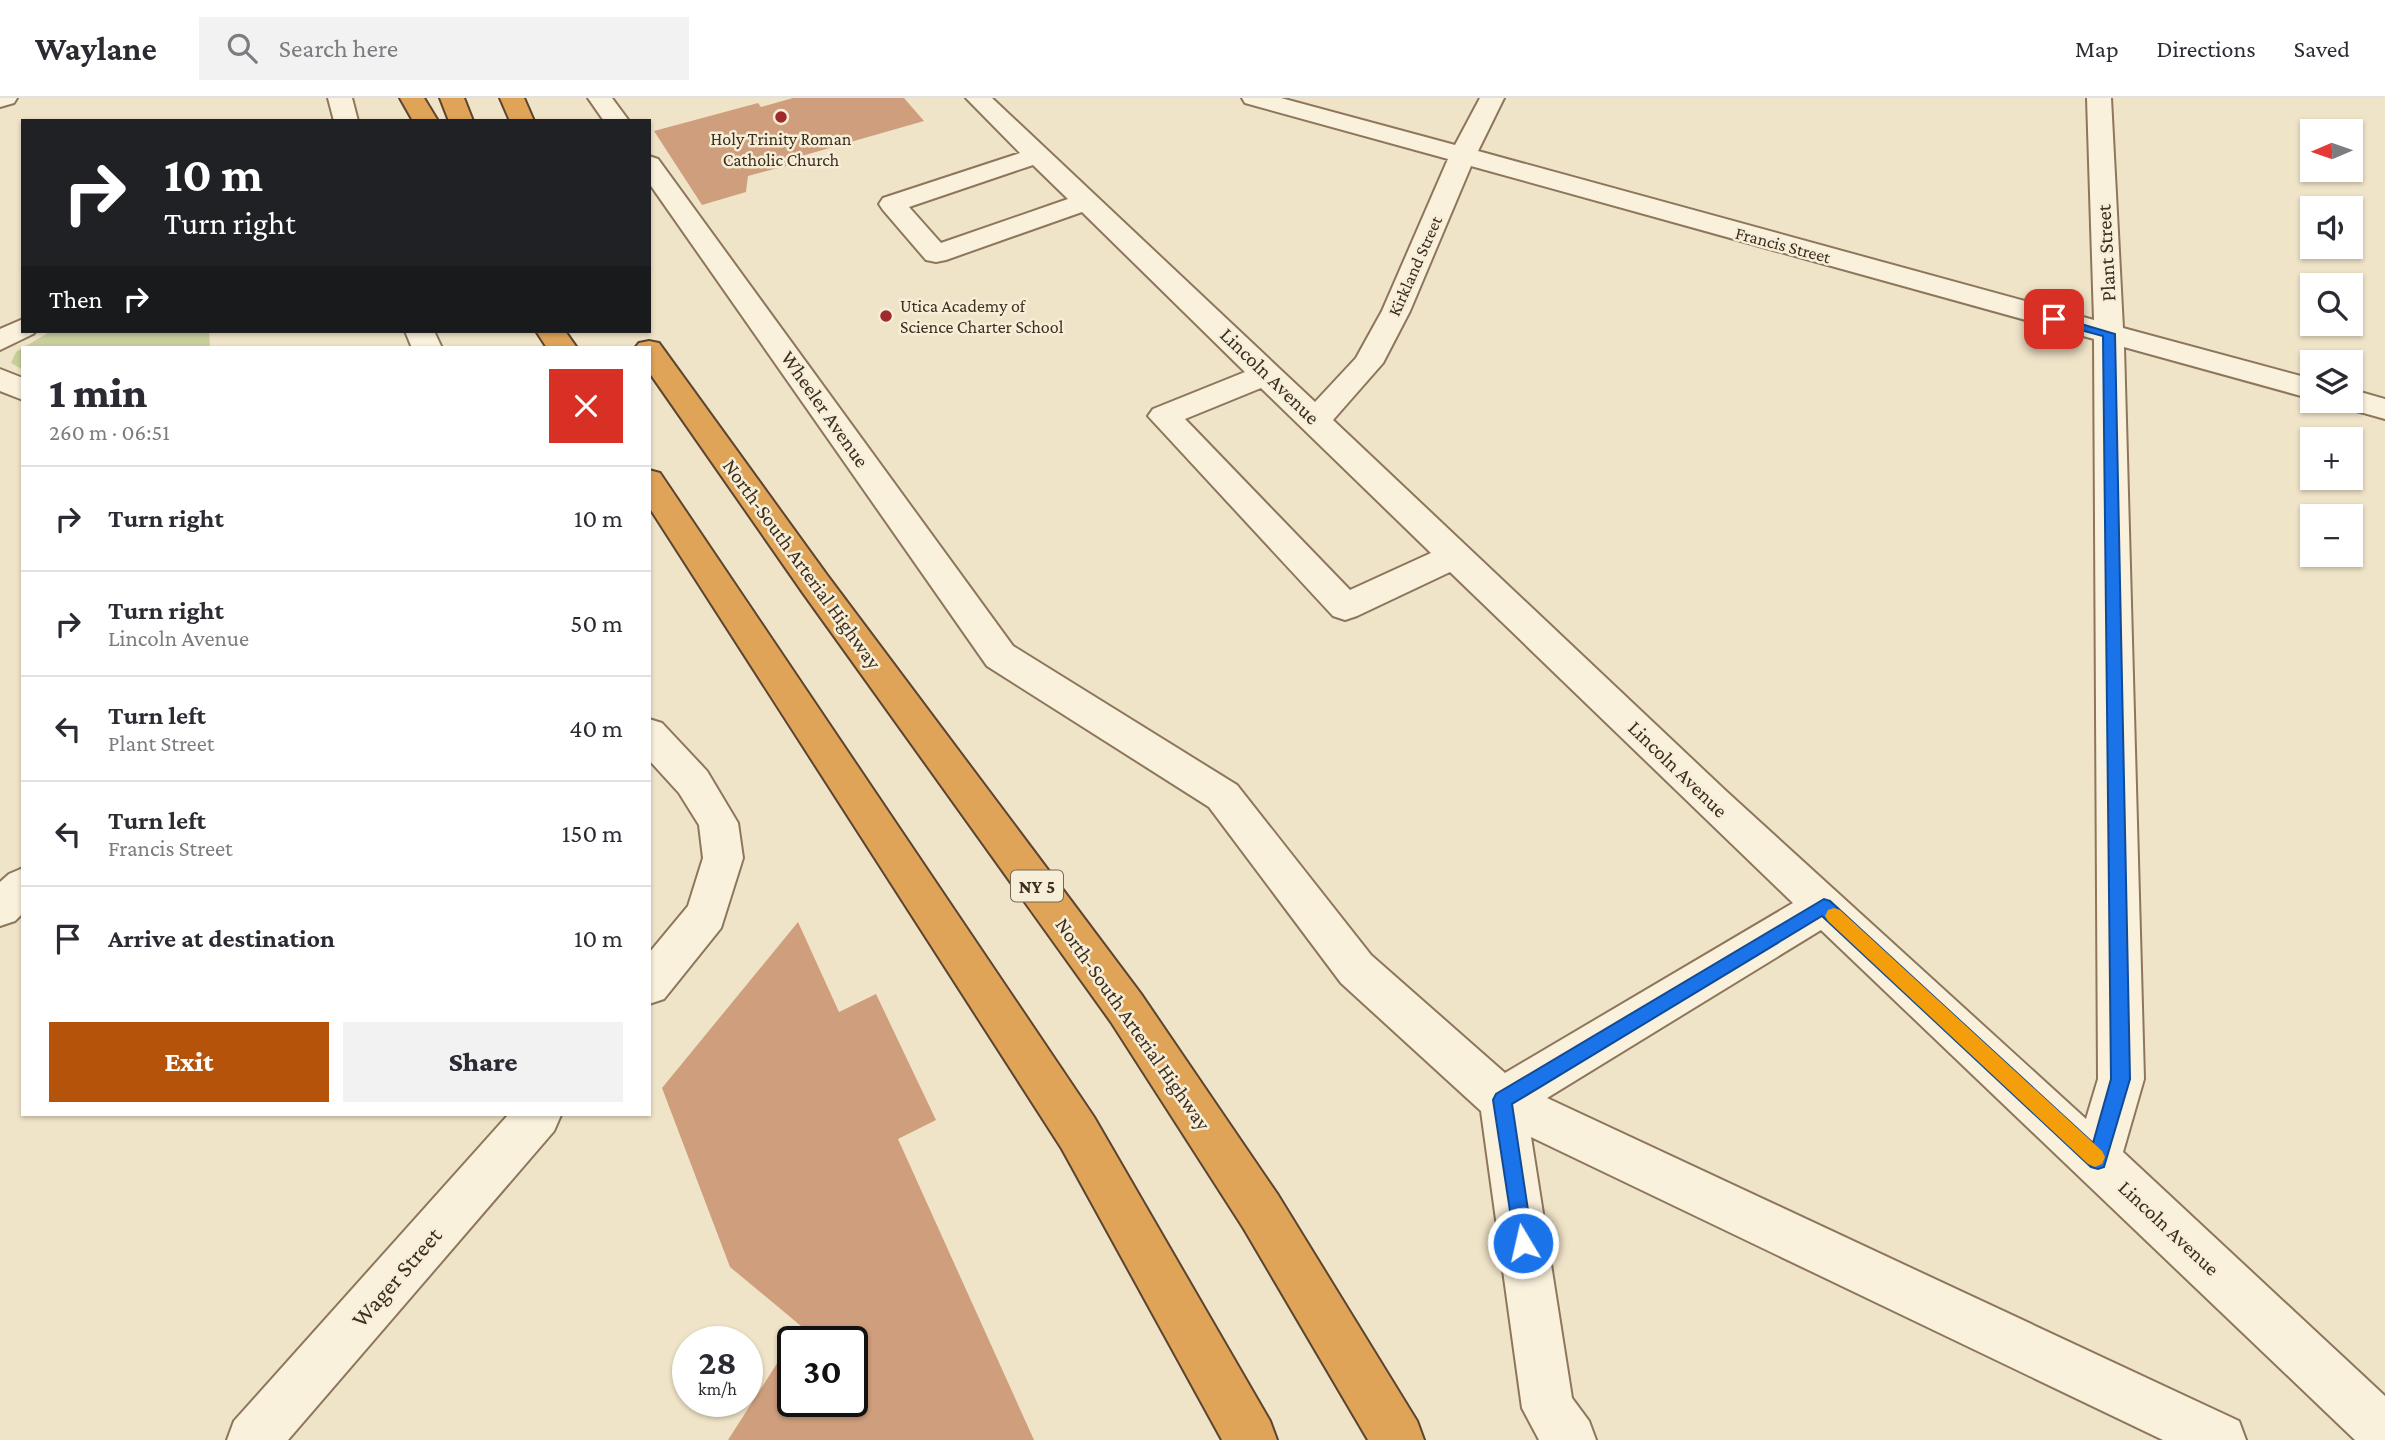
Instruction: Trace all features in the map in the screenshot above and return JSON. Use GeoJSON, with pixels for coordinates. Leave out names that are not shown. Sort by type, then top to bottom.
{"type":"FeatureCollection","features":[{"type":"Feature","properties":{"kind":"highway"},"geometry":{"type":"LineString","coordinates":[[412,98],[424,119]]}},
{"type":"Feature","properties":{"kind":"highway"},"geometry":{"type":"LineString","coordinates":[[452,98],[460,119]]}},
{"type":"Feature","properties":{"kind":"highway"},"geometry":{"type":"LineString","coordinates":[[512,98],[521,119]]}},
{"type":"Feature","properties":{"kind":"highway","name":"North-South Arterial Highway"},"geometry":{"type":"LineString","coordinates":[[651,352],[815,584],[1126,1008],[1261,1212],[1398,1440]]}},
{"type":"Feature","properties":{"kind":"highway"},"geometry":{"type":"LineString","coordinates":[[651,484],[1078,1133],[1251,1440]]}},
{"type":"Feature","properties":{"kind":"street"},"geometry":{"type":"LineString","coordinates":[[0,100],[5,98]]}},
{"type":"Feature","properties":{"kind":"street"},"geometry":{"type":"LineString","coordinates":[[340,98],[345,119]]}},
{"type":"Feature","properties":{"kind":"street"},"geometry":{"type":"LineString","coordinates":[[600,98],[616,119]]}},
{"type":"Feature","properties":{"kind":"street","name":"Lincoln Avenue"},"geometry":{"type":"LineString","coordinates":[[978,98],[1316,419],[1712,802],[2098,1160],[2385,1432]]}},
{"type":"Feature","properties":{"kind":"street","name":"Francis Street"},"geometry":{"type":"LineString","coordinates":[[1254,98],[2300,386]]}},
{"type":"Feature","properties":{"kind":"street","name":"Kirkland Street"},"geometry":{"type":"LineString","coordinates":[[1316,419],[1368,363],[1396,311],[1462,157],[1492,98]]}},
{"type":"Feature","properties":{"kind":"street","name":"Plant Street"},"geometry":{"type":"LineString","coordinates":[[2098,1160],[2120,1079],[2109,334],[2099,98]]}},
{"type":"Feature","properties":{"kind":"street"},"geometry":{"type":"LineString","coordinates":[[1039,156],[892,205],[936,254],[1087,202]]}},
{"type":"Feature","properties":{"kind":"street","name":"Wheeler Avenue"},"geometry":{"type":"LineString","coordinates":[[651,167],[1000,656],[1223,796],[1356,969],[1502,1100]]}},
{"type":"Feature","properties":{"kind":"street"},"geometry":{"type":"LineString","coordinates":[[0,341],[21,329]]}},
{"type":"Feature","properties":{"kind":"street"},"geometry":{"type":"LineString","coordinates":[[1268,374],[1164,416],[1345,607],[1456,555]]}},
{"type":"Feature","properties":{"kind":"street"},"geometry":{"type":"LineString","coordinates":[[0,379],[21,389]]}},
{"type":"Feature","properties":{"kind":"street"},"geometry":{"type":"LineString","coordinates":[[2363,403],[2385,409]]}},
{"type":"Feature","properties":{"kind":"street"},"geometry":{"type":"LineString","coordinates":[[651,736],[693,782],[718,823],[723,858],[706,915],[651,983]]}},
{"type":"Feature","properties":{"kind":"street"},"geometry":{"type":"LineString","coordinates":[[0,908],[21,888]]}},
{"type":"Feature","properties":{"kind":"street"},"geometry":{"type":"LineString","coordinates":[[1502,1100],[1824,906]]}},
{"type":"Feature","properties":{"kind":"street"},"geometry":{"type":"LineString","coordinates":[[1502,1100],[1548,1408],[1570,1440]]}},
{"type":"Feature","properties":{"kind":"street"},"geometry":{"type":"LineString","coordinates":[[1502,1100],[2220,1440]]}},
{"type":"Feature","properties":{"kind":"street","name":"Wager Street"},"geometry":{"type":"LineString","coordinates":[[253,1440],[537,1116]]}},
{"type":"Feature","properties":{"kind":"green space"},"geometry":{"type":"Polygon","coordinates":[[[48,333],[209,333],[210,346],[26,346],[48,333]]]}},
{"type":"Feature","properties":{"kind":"green space"},"geometry":{"type":"Polygon","coordinates":[[[21,349],[21,369],[11,363],[16,352],[21,349]]]}},
{"type":"Feature","properties":{"kind":"building"},"geometry":{"type":"Polygon","coordinates":[[[793,98],[904,98],[924,121],[791,159],[790,165],[748,176],[746,192],[702,205],[654,131],[758,103],[761,107],[793,98]]]}},
{"type":"Feature","properties":{"kind":"building"},"geometry":{"type":"Polygon","coordinates":[[[798,922],[839,1012],[876,994],[936,1120],[898,1139],[1034,1440],[728,1440],[743,1417],[763,1417],[763,1385],[777,1363],[777,1417],[868,1417],[868,1326],[801,1326],[730,1267],[662,1088],[798,922]]]}},
{"type":"Feature","properties":{"kind":"slow traffic"},"geometry":{"type":"LineString","coordinates":[[1834,916],[2095,1157]]}},
{"type":"Feature","properties":{"kind":"place","name":"Holy Trinity Roman Catholic Church"},"geometry":{"type":"Point","coordinates":[781,117]}},
{"type":"Feature","properties":{"kind":"place","name":"Utica Academy of Science Charter School"},"geometry":{"type":"Point","coordinates":[886,316]}},
{"type":"Feature","properties":{"kind":"route"},"geometry":{"type":"LineString","coordinates":[[1523,1243],[1502,1100],[1824,906],[2098,1160],[2120,1079],[2109,334],[2054,319]]}}]}
